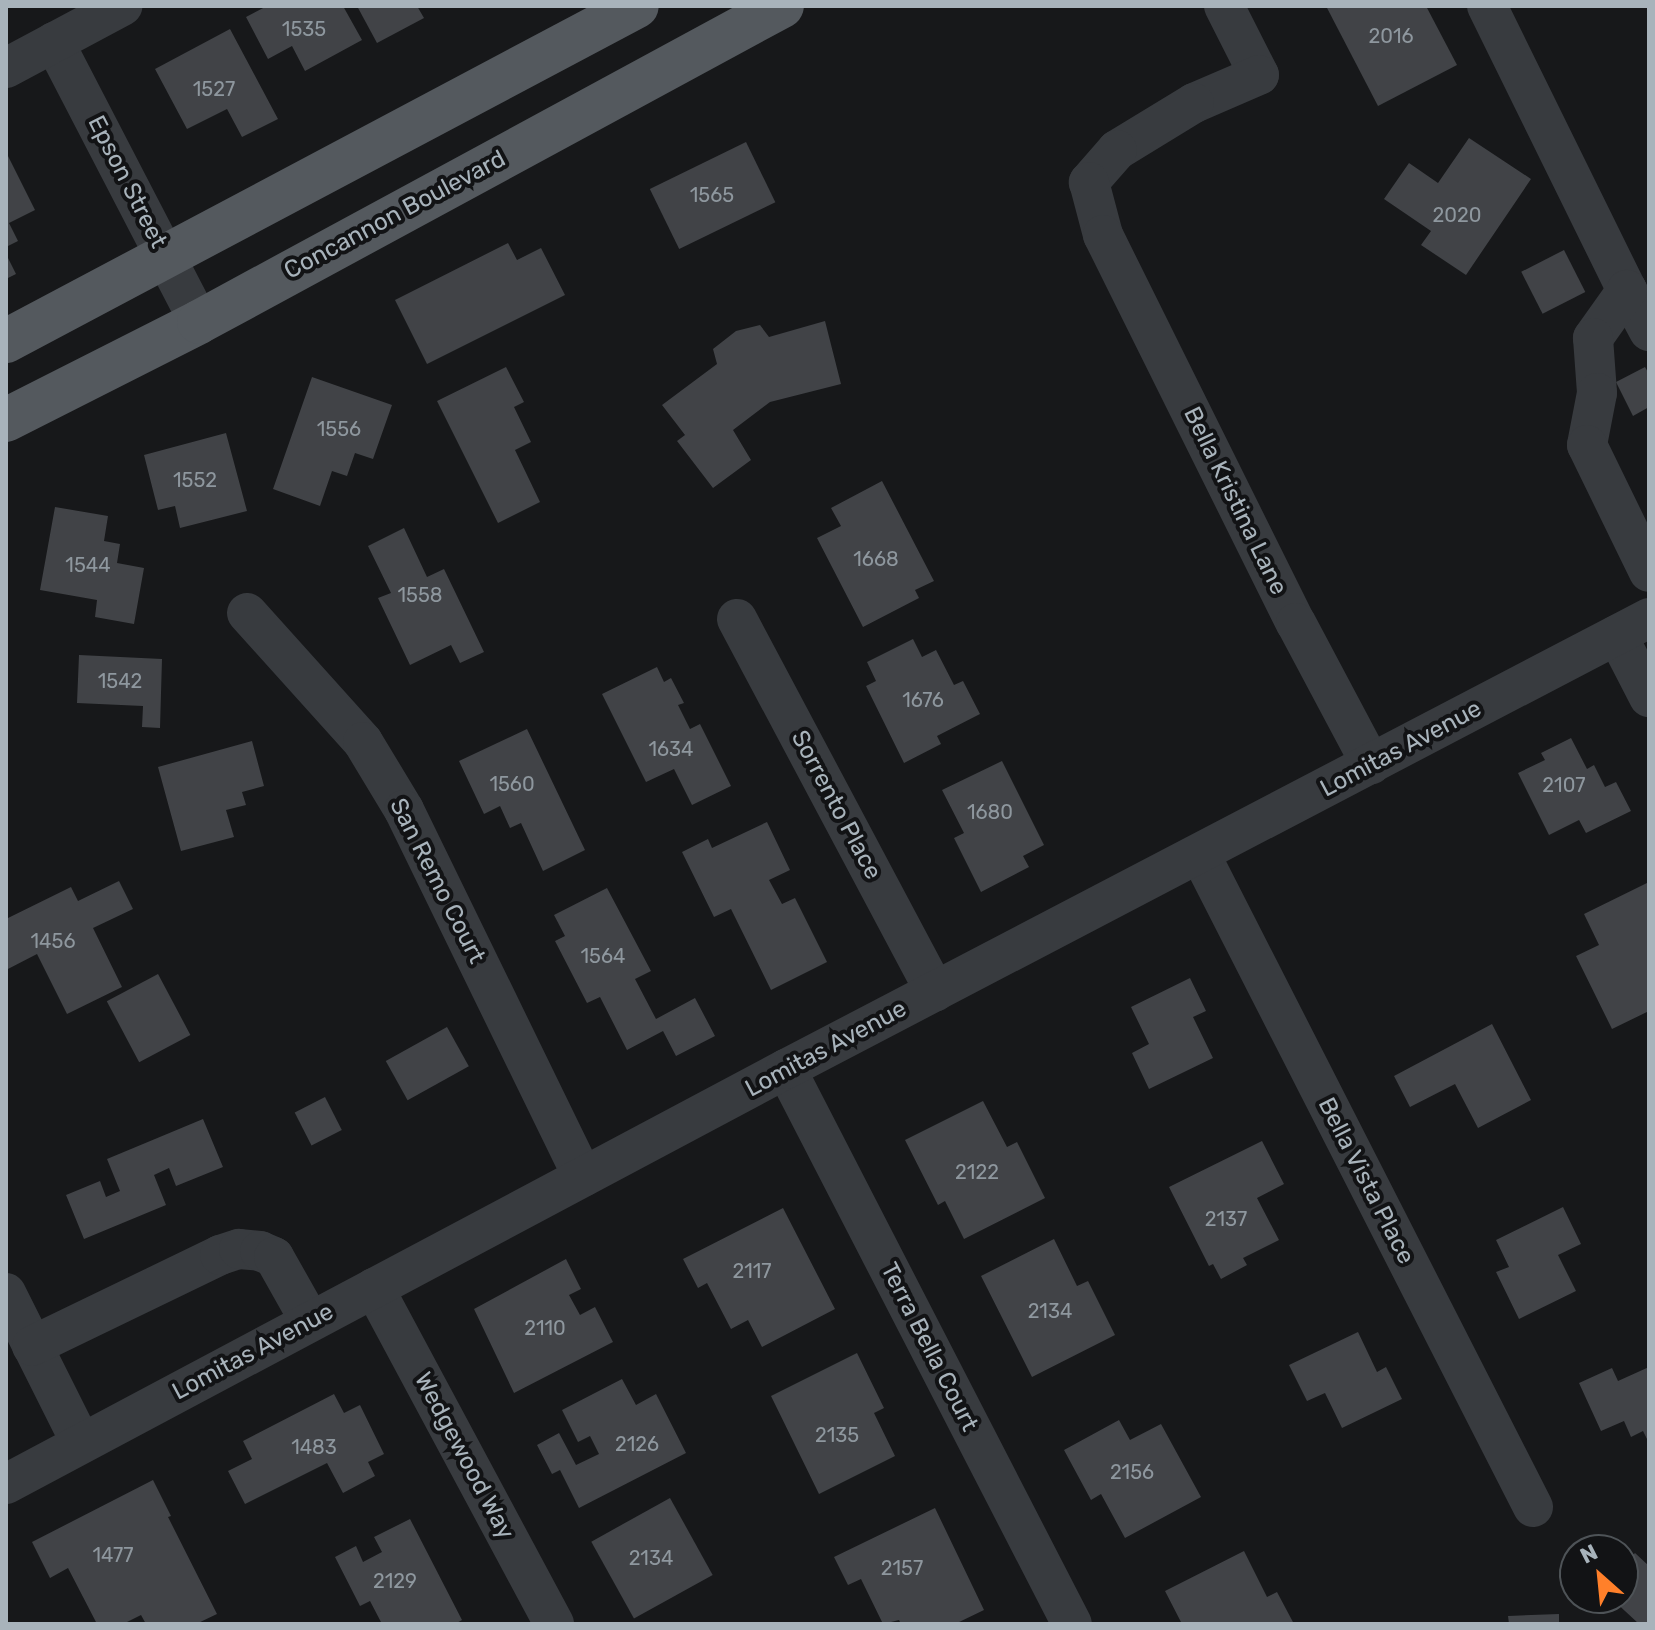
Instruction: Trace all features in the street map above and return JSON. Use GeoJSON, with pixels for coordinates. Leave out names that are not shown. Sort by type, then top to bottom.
{"type":"FeatureCollection","features":[{"type":"Feature","properties":{"kind":"main road"},"geometry":{"type":"LineString","coordinates":[[6,341],[166,259],[637,6]]}},
{"type":"Feature","properties":{"kind":"main road","name":"Concannon Boulevard"},"geometry":{"type":"LineString","coordinates":[[6,420],[199,322],[782,6]]}},
{"type":"Feature","properties":{"kind":"street"},"geometry":{"type":"LineString","coordinates":[[6,68],[122,6]]}},
{"type":"Feature","properties":{"kind":"street","name":"Bella Kristina Lane"},"geometry":{"type":"LineString","coordinates":[[1224,6],[1259,75],[1194,103],[1117,150],[1089,182],[1103,235],[1296,623],[1371,764]]}},
{"type":"Feature","properties":{"kind":"street"},"geometry":{"type":"LineString","coordinates":[[1487,6],[1649,331]]}},
{"type":"Feature","properties":{"kind":"street","name":"Epson Street"},"geometry":{"type":"LineString","coordinates":[[54,42],[199,322]]}},
{"type":"Feature","properties":{"kind":"street"},"geometry":{"type":"LineString","coordinates":[[1627,290],[1593,338],[1597,393],[1587,445],[1649,572]]}},
{"type":"Feature","properties":{"kind":"street","name":"San Remo Court"},"geometry":{"type":"LineString","coordinates":[[247,613],[363,742],[404,810],[583,1177]]}},
{"type":"Feature","properties":{"kind":"street","name":"Sorrento Place"},"geometry":{"type":"LineString","coordinates":[[737,619],[935,992]]}},
{"type":"Feature","properties":{"kind":"street"},"geometry":{"type":"LineString","coordinates":[[1633,627],[1649,697]]}},
{"type":"Feature","properties":{"kind":"street","name":"Lomitas Avenue"},"geometry":{"type":"LineString","coordinates":[[6,1484],[786,1069],[1633,627]]}},
{"type":"Feature","properties":{"kind":"street","name":"Bella Vista Place"},"geometry":{"type":"LineString","coordinates":[[1200,854],[1533,1507]]}},
{"type":"Feature","properties":{"kind":"street","name":"Terra Bella Court"},"geometry":{"type":"LineString","coordinates":[[786,1069],[1072,1624]]}},
{"type":"Feature","properties":{"kind":"street"},"geometry":{"type":"LineString","coordinates":[[32,1346],[220,1255],[239,1249],[260,1251],[274,1257],[310,1321]]}},
{"type":"Feature","properties":{"kind":"street","name":"Wedgewood Way"},"geometry":{"type":"LineString","coordinates":[[374,1288],[554,1624]]}},
{"type":"Feature","properties":{"kind":"street"},"geometry":{"type":"LineString","coordinates":[[6,1293],[81,1443]]}},
{"type":"Feature","properties":{"kind":"building"},"geometry":{"type":"Polygon","coordinates":[[[267,6],[343,6],[362,40],[305,71],[292,46],[268,59],[246,17],[267,6]]]}},
{"type":"Feature","properties":{"kind":"building"},"geometry":{"type":"Polygon","coordinates":[[[357,6],[417,6],[424,18],[377,43],[357,6]]]}},
{"type":"Feature","properties":{"kind":"building"},"geometry":{"type":"Polygon","coordinates":[[[1326,6],[1426,6],[1457,65],[1378,106],[1326,6]]]}},
{"type":"Feature","properties":{"kind":"building"},"geometry":{"type":"Polygon","coordinates":[[[230,29],[278,119],[242,137],[227,109],[187,129],[155,69],[230,29]]]}},
{"type":"Feature","properties":{"kind":"building"},"geometry":{"type":"Polygon","coordinates":[[[1469,138],[1531,179],[1466,275],[1421,245],[1431,231],[1384,199],[1409,163],[1438,183],[1469,138]]]}},
{"type":"Feature","properties":{"kind":"building"},"geometry":{"type":"Polygon","coordinates":[[[746,142],[775,202],[679,249],[650,189],[746,142]]]}},
{"type":"Feature","properties":{"kind":"building"},"geometry":{"type":"Polygon","coordinates":[[[6,152],[35,210],[9,223],[18,241],[6,247],[6,152]]]}},
{"type":"Feature","properties":{"kind":"building"},"geometry":{"type":"Polygon","coordinates":[[[508,243],[517,260],[541,248],[565,295],[427,364],[395,300],[508,243]]]}},
{"type":"Feature","properties":{"kind":"building"},"geometry":{"type":"Polygon","coordinates":[[[1564,250],[1585,292],[1543,314],[1521,272],[1564,250]]]}},
{"type":"Feature","properties":{"kind":"building"},"geometry":{"type":"Polygon","coordinates":[[[6,254],[16,274],[6,279],[6,254]]]}},
{"type":"Feature","properties":{"kind":"building"},"geometry":{"type":"Polygon","coordinates":[[[825,321],[841,384],[770,402],[733,430],[751,460],[713,488],[677,441],[685,435],[662,405],[717,364],[713,349],[736,331],[760,325],[769,337],[825,321]]]}},
{"type":"Feature","properties":{"kind":"building"},"geometry":{"type":"Polygon","coordinates":[[[506,367],[524,402],[514,407],[531,442],[515,450],[540,502],[498,523],[437,401],[506,367]]]}},
{"type":"Feature","properties":{"kind":"building"},"geometry":{"type":"Polygon","coordinates":[[[1645,367],[1649,374],[1649,407],[1633,416],[1616,382],[1645,367]]]}},
{"type":"Feature","properties":{"kind":"building"},"geometry":{"type":"Polygon","coordinates":[[[312,377],[392,405],[373,459],[355,453],[347,476],[332,471],[320,506],[273,489],[312,377]]]}},
{"type":"Feature","properties":{"kind":"building"},"geometry":{"type":"Polygon","coordinates":[[[226,433],[247,511],[180,528],[175,506],[158,510],[144,455],[226,433]]]}},
{"type":"Feature","properties":{"kind":"building"},"geometry":{"type":"Polygon","coordinates":[[[882,481],[934,581],[915,590],[919,598],[863,627],[817,538],[841,526],[831,508],[882,481]]]}},
{"type":"Feature","properties":{"kind":"building"},"geometry":{"type":"Polygon","coordinates":[[[55,507],[108,516],[104,541],[120,544],[117,563],[144,568],[134,624],[95,617],[97,600],[40,590],[55,507]]]}},
{"type":"Feature","properties":{"kind":"building"},"geometry":{"type":"Polygon","coordinates":[[[404,528],[427,577],[444,569],[484,652],[460,663],[451,645],[410,665],[378,598],[391,593],[368,546],[404,528]]]}},
{"type":"Feature","properties":{"kind":"building"},"geometry":{"type":"Polygon","coordinates":[[[913,639],[922,657],[936,650],[954,685],[963,681],[980,714],[937,736],[941,744],[904,763],[866,686],[876,681],[867,662],[913,639]]]}},
{"type":"Feature","properties":{"kind":"building"},"geometry":{"type":"Polygon","coordinates":[[[79,655],[162,659],[160,728],[142,727],[143,706],[77,703],[79,655]]]}},
{"type":"Feature","properties":{"kind":"building"},"geometry":{"type":"Polygon","coordinates":[[[657,667],[664,682],[671,678],[684,703],[678,705],[690,729],[700,724],[731,786],[692,805],[674,769],[646,782],[602,694],[657,667]]]}},
{"type":"Feature","properties":{"kind":"building"},"geometry":{"type":"Polygon","coordinates":[[[527,729],[585,850],[543,871],[521,823],[510,828],[500,806],[484,814],[459,761],[527,729]]]}},
{"type":"Feature","properties":{"kind":"building"},"geometry":{"type":"Polygon","coordinates":[[[1571,738],[1587,769],[1594,765],[1605,787],[1616,782],[1631,811],[1586,833],[1579,820],[1549,835],[1518,773],[1545,760],[1541,753],[1571,738]]]}},
{"type":"Feature","properties":{"kind":"building"},"geometry":{"type":"Polygon","coordinates":[[[252,741],[264,786],[242,792],[246,805],[226,810],[234,837],[181,851],[158,767],[252,741]]]}},
{"type":"Feature","properties":{"kind":"building"},"geometry":{"type":"Polygon","coordinates":[[[1002,761],[1044,845],[1023,856],[1029,867],[981,892],[954,838],[964,833],[942,790],[1002,761]]]}},
{"type":"Feature","properties":{"kind":"building"},"geometry":{"type":"Polygon","coordinates":[[[767,822],[790,870],[769,880],[782,904],[795,898],[827,962],[771,990],[731,909],[714,917],[682,852],[708,839],[712,848],[767,822]]]}},
{"type":"Feature","properties":{"kind":"building"},"geometry":{"type":"Polygon","coordinates":[[[119,881],[133,909],[93,928],[122,987],[67,1014],[37,954],[6,970],[6,919],[71,887],[78,901],[119,881]]]}},
{"type":"Feature","properties":{"kind":"building"},"geometry":{"type":"Polygon","coordinates":[[[1649,882],[1649,1011],[1612,1029],[1576,956],[1599,945],[1584,914],[1649,882]]]}},
{"type":"Feature","properties":{"kind":"building"},"geometry":{"type":"Polygon","coordinates":[[[607,888],[651,971],[635,979],[656,1019],[695,998],[715,1036],[676,1056],[663,1031],[627,1050],[600,997],[587,1003],[555,941],[565,936],[554,915],[607,888]]]}},
{"type":"Feature","properties":{"kind":"building"},"geometry":{"type":"Polygon","coordinates":[[[158,974],[190,1035],[139,1062],[107,1001],[158,974]]]}},
{"type":"Feature","properties":{"kind":"building"},"geometry":{"type":"Polygon","coordinates":[[[1190,978],[1206,1011],[1193,1017],[1213,1058],[1149,1089],[1132,1053],[1149,1044],[1131,1007],[1190,978]]]}},
{"type":"Feature","properties":{"kind":"building"},"geometry":{"type":"Polygon","coordinates":[[[1492,1024],[1531,1100],[1478,1128],[1455,1084],[1410,1107],[1394,1076],[1492,1024]]]}},
{"type":"Feature","properties":{"kind":"building"},"geometry":{"type":"Polygon","coordinates":[[[447,1027],[469,1066],[408,1100],[386,1061],[447,1027]]]}},
{"type":"Feature","properties":{"kind":"building"},"geometry":{"type":"Polygon","coordinates":[[[325,1097],[342,1130],[312,1145],[295,1112],[325,1097]]]}},
{"type":"Feature","properties":{"kind":"building"},"geometry":{"type":"Polygon","coordinates":[[[983,1101],[1007,1147],[1017,1142],[1045,1198],[964,1239],[945,1201],[938,1205],[905,1140],[983,1101]]]}},
{"type":"Feature","properties":{"kind":"building"},"geometry":{"type":"Polygon","coordinates":[[[203,1119],[223,1167],[176,1186],[169,1168],[154,1175],[166,1205],[84,1239],[66,1195],[100,1181],[106,1197],[120,1191],[107,1159],[203,1119]]]}},
{"type":"Feature","properties":{"kind":"building"},"geometry":{"type":"Polygon","coordinates":[[[1262,1141],[1284,1184],[1257,1198],[1279,1240],[1243,1258],[1247,1265],[1221,1279],[1213,1264],[1209,1266],[1169,1187],[1262,1141]]]}},
{"type":"Feature","properties":{"kind":"building"},"geometry":{"type":"Polygon","coordinates":[[[1563,1207],[1581,1244],[1558,1255],[1576,1291],[1519,1319],[1496,1272],[1509,1267],[1496,1240],[1563,1207]]]}},
{"type":"Feature","properties":{"kind":"building"},"geometry":{"type":"Polygon","coordinates":[[[783,1208],[835,1309],[762,1347],[748,1320],[731,1329],[707,1283],[698,1288],[683,1259],[783,1208]]]}},
{"type":"Feature","properties":{"kind":"building"},"geometry":{"type":"Polygon","coordinates":[[[1054,1239],[1077,1286],[1088,1281],[1115,1335],[1032,1377],[981,1276],[1054,1239]]]}},
{"type":"Feature","properties":{"kind":"building"},"geometry":{"type":"Polygon","coordinates":[[[566,1259],[581,1289],[569,1295],[580,1315],[595,1307],[613,1342],[514,1393],[474,1309],[566,1259]]]}},
{"type":"Feature","properties":{"kind":"building"},"geometry":{"type":"Polygon","coordinates":[[[1358,1332],[1377,1372],[1386,1367],[1402,1399],[1342,1428],[1325,1393],[1307,1401],[1289,1365],[1358,1332]]]}},
{"type":"Feature","properties":{"kind":"building"},"geometry":{"type":"Polygon","coordinates":[[[857,1353],[884,1408],[874,1413],[895,1456],[819,1494],[771,1396],[857,1353]]]}},
{"type":"Feature","properties":{"kind":"building"},"geometry":{"type":"Polygon","coordinates":[[[1649,1367],[1649,1443],[1643,1431],[1631,1437],[1624,1421],[1601,1431],[1579,1383],[1612,1368],[1618,1381],[1649,1367]]]}},
{"type":"Feature","properties":{"kind":"building"},"geometry":{"type":"Polygon","coordinates":[[[622,1379],[636,1405],[656,1394],[686,1453],[579,1508],[560,1470],[552,1474],[537,1445],[559,1433],[576,1465],[599,1454],[590,1436],[578,1442],[562,1410],[622,1379]]]}},
{"type":"Feature","properties":{"kind":"building"},"geometry":{"type":"Polygon","coordinates":[[[334,1394],[344,1413],[360,1405],[384,1454],[368,1462],[375,1476],[343,1493],[327,1463],[245,1504],[228,1471],[252,1459],[243,1441],[334,1394]]]}},
{"type":"Feature","properties":{"kind":"building"},"geometry":{"type":"Polygon","coordinates":[[[1119,1420],[1130,1440],[1161,1424],[1201,1497],[1125,1538],[1101,1494],[1091,1500],[1064,1450],[1119,1420]]]}},
{"type":"Feature","properties":{"kind":"building"},"geometry":{"type":"Polygon","coordinates":[[[153,1480],[171,1516],[168,1517],[217,1614],[196,1624],[146,1624],[141,1615],[123,1624],[97,1624],[68,1568],[50,1578],[32,1542],[153,1480]]]}},
{"type":"Feature","properties":{"kind":"building"},"geometry":{"type":"Polygon","coordinates":[[[670,1498],[713,1575],[634,1619],[591,1542],[670,1498]]]}},
{"type":"Feature","properties":{"kind":"building"},"geometry":{"type":"Polygon","coordinates":[[[935,1508],[984,1610],[955,1624],[901,1624],[899,1620],[883,1624],[861,1579],[848,1585],[834,1557],[935,1508]]]}},
{"type":"Feature","properties":{"kind":"building"},"geometry":{"type":"Polygon","coordinates":[[[410,1519],[462,1620],[455,1624],[382,1624],[370,1601],[360,1606],[335,1557],[356,1546],[363,1562],[382,1552],[374,1537],[410,1519]]]}},
{"type":"Feature","properties":{"kind":"building"},"geometry":{"type":"Polygon","coordinates":[[[1244,1551],[1267,1597],[1277,1592],[1294,1624],[1182,1624],[1165,1591],[1244,1551]]]}},
{"type":"Feature","properties":{"kind":"building"},"geometry":{"type":"Polygon","coordinates":[[[1639,1557],[1649,1566],[1649,1624],[1639,1624],[1628,1614],[1639,1614],[1639,1557]]]}},
{"type":"Feature","properties":{"kind":"building"},"geometry":{"type":"Polygon","coordinates":[[[1559,1614],[1559,1624],[1509,1624],[1508,1616],[1559,1614]]]}}]}
